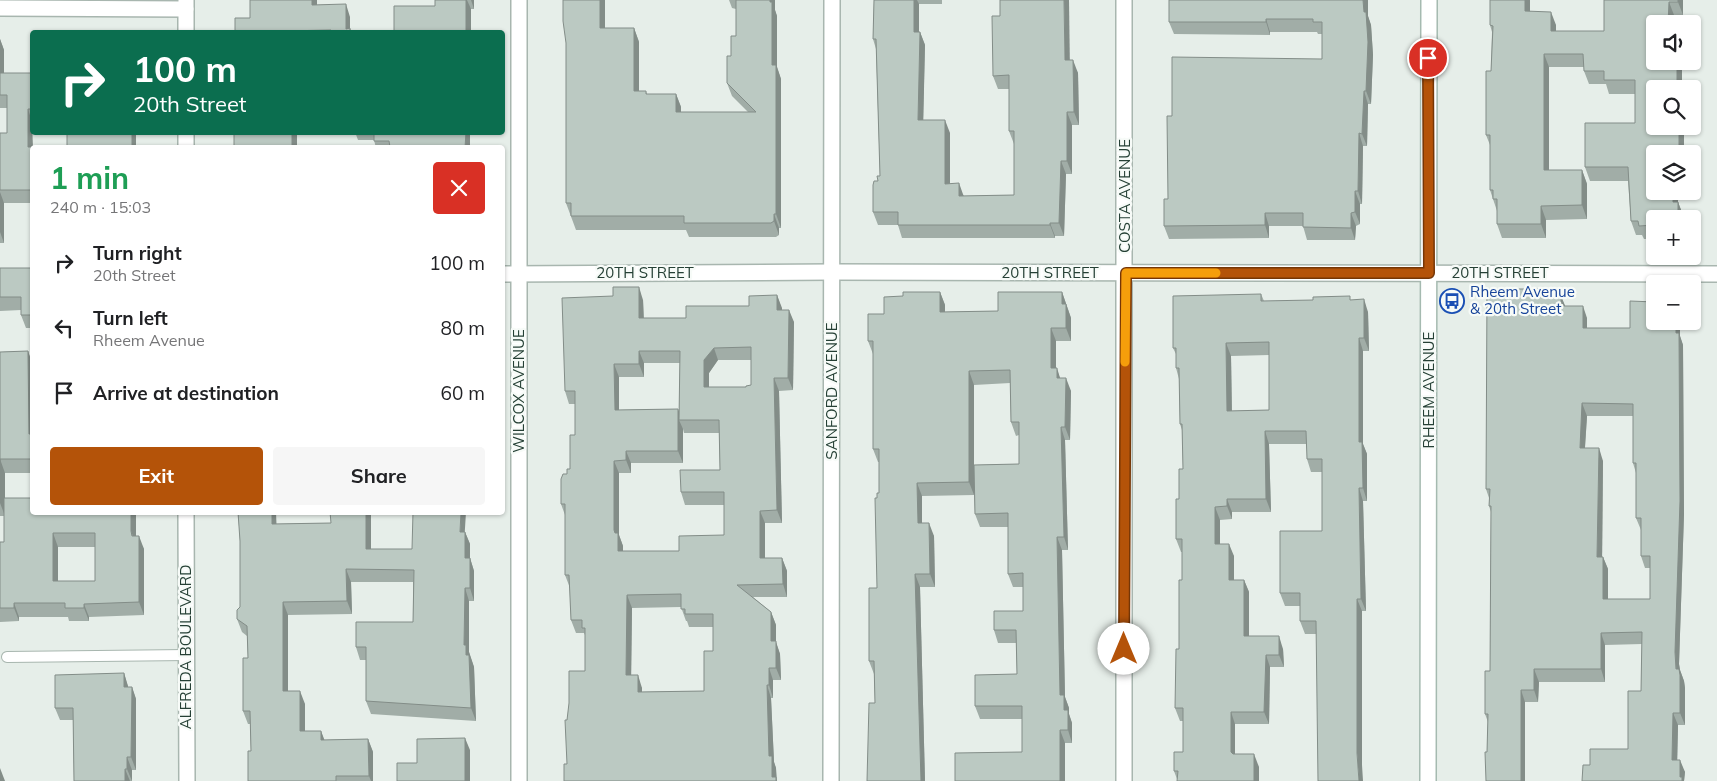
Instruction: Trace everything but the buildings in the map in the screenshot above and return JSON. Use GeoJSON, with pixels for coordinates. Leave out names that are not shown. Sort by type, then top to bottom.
{"type":"FeatureCollection","features":[{"type":"Feature","properties":{"kind":"street","name":"WILCOX AVENUE"},"geometry":{"type":"LineString","coordinates":[[519,0],[519,781]]}},
{"type":"Feature","properties":{"kind":"street","name":"SANFORD AVENUE"},"geometry":{"type":"LineString","coordinates":[[831,781],[832,0]]}},
{"type":"Feature","properties":{"kind":"street","name":"COSTA AVENUE"},"geometry":{"type":"LineString","coordinates":[[1124,0],[1126,273],[1124,781]]}},
{"type":"Feature","properties":{"kind":"street","name":"RHEEM AVENUE"},"geometry":{"type":"LineString","coordinates":[[1428,0],[1428,781]]}},
{"type":"Feature","properties":{"kind":"street"},"geometry":{"type":"LineString","coordinates":[[0,8],[186,5],[186,30]]}},
{"type":"Feature","properties":{"kind":"street","name":"20TH STREET"},"geometry":{"type":"LineString","coordinates":[[505,274],[832,272],[1717,274]]}},
{"type":"Feature","properties":{"kind":"street","name":"ALFREDA BOULEVARD"},"geometry":{"type":"LineString","coordinates":[[186,515],[187,781]]}},
{"type":"Feature","properties":{"kind":"lane"},"geometry":{"type":"LineString","coordinates":[[7,657],[187,655]]}},
{"type":"Feature","properties":{"kind":"slow traffic"},"geometry":{"type":"LineString","coordinates":[[1125,362],[1126,273],[1216,273]]}},
{"type":"Feature","properties":{"kind":"place","name":"Rheem Avenue & 20th Street"},"geometry":{"type":"Point","coordinates":[1452,301]}},
{"type":"Feature","properties":{"kind":"route"},"geometry":{"type":"LineString","coordinates":[[1124,649],[1126,273],[1429,273],[1428,58]]}}]}
